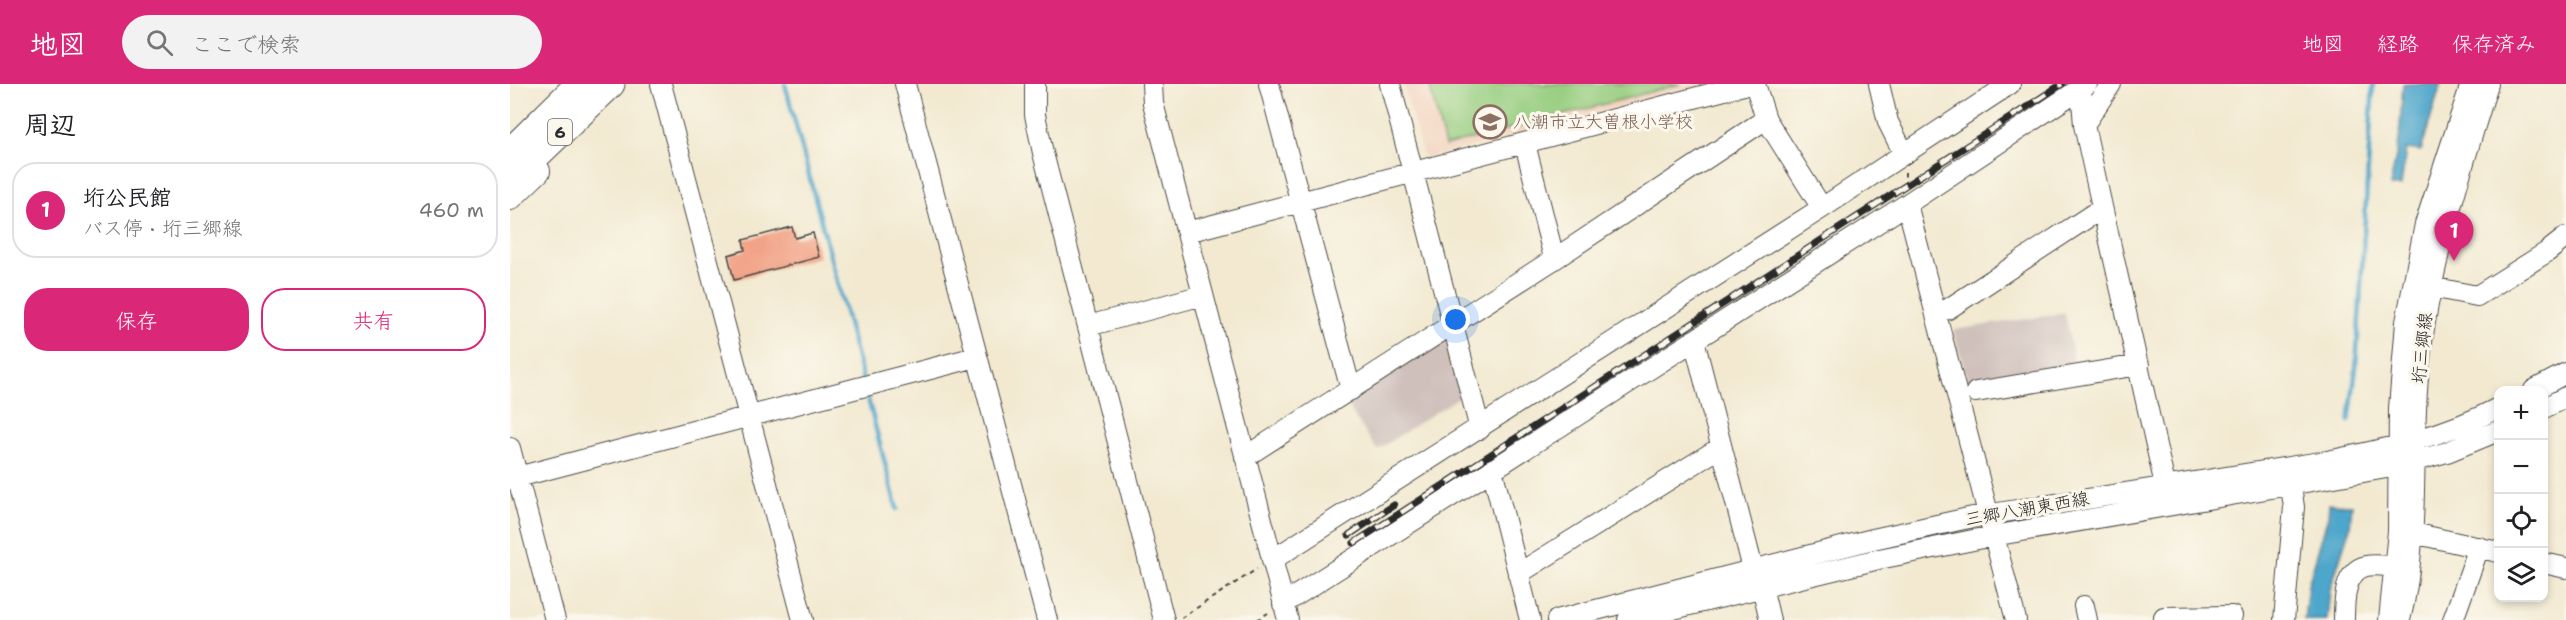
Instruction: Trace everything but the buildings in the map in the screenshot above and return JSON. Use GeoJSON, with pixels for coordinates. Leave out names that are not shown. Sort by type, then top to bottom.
{"type":"FeatureCollection","features":[{"type":"Feature","properties":{"kind":"highway","name":"6"},"geometry":{"type":"LineString","coordinates":[[510,152],[579,84]]}},
{"type":"Feature","properties":{"kind":"highway","name":"6"},"geometry":{"type":"LineString","coordinates":[[510,181],[610,84]]}},
{"type":"Feature","properties":{"kind":"main road"},"geometry":{"type":"LineString","coordinates":[[510,135],[565,84]]}},
{"type":"Feature","properties":{"kind":"main road"},"geometry":{"type":"LineString","coordinates":[[510,198],[628,84]]}},
{"type":"Feature","properties":{"kind":"street"},"geometry":{"type":"LineString","coordinates":[[660,84],[803,620]]}},
{"type":"Feature","properties":{"kind":"street"},"geometry":{"type":"LineString","coordinates":[[905,84],[1047,620]]}},
{"type":"Feature","properties":{"kind":"street"},"geometry":{"type":"LineString","coordinates":[[1035,84],[1035,115],[1043,153],[1164,620]]}},
{"type":"Feature","properties":{"kind":"street"},"geometry":{"type":"LineString","coordinates":[[1152,84],[1153,103],[1286,612],[1492,469],[1907,204],[2084,86]]}},
{"type":"Feature","properties":{"kind":"street"},"geometry":{"type":"LineString","coordinates":[[1269,84],[1351,390]]}},
{"type":"Feature","properties":{"kind":"street"},"geometry":{"type":"LineString","coordinates":[[1390,84],[1480,429]]}},
{"type":"Feature","properties":{"kind":"street"},"geometry":{"type":"LineString","coordinates":[[1187,232],[1747,84]]}},
{"type":"Feature","properties":{"kind":"street"},"geometry":{"type":"LineString","coordinates":[[1755,84],[1766,119],[1822,208]]}},
{"type":"Feature","properties":{"kind":"street"},"geometry":{"type":"LineString","coordinates":[[1879,84],[1888,122],[1904,154]]}},
{"type":"Feature","properties":{"kind":"street"},"geometry":{"type":"LineString","coordinates":[[1272,560],[1480,429],[2010,84]]}},
{"type":"Feature","properties":{"kind":"street"},"geometry":{"type":"LineString","coordinates":[[2084,125],[2111,84]]}},
{"type":"Feature","properties":{"kind":"street","name":"垳三郷線"},"geometry":{"type":"LineString","coordinates":[[2400,620],[2407,594],[2413,533],[2401,370],[2417,257],[2425,224],[2470,84]]}},
{"type":"Feature","properties":{"kind":"street","name":"垳三郷線"},"geometry":{"type":"LineString","coordinates":[[2407,443],[2431,286],[2451,206],[2488,84]]}},
{"type":"Feature","properties":{"kind":"street"},"geometry":{"type":"LineString","coordinates":[[2084,86],[2084,125],[2165,486]]}},
{"type":"Feature","properties":{"kind":"street"},"geometry":{"type":"LineString","coordinates":[[1245,457],[1556,258],[1766,119]]}},
{"type":"Feature","properties":{"kind":"street"},"geometry":{"type":"LineString","coordinates":[[1525,144],[1556,258]]}},
{"type":"Feature","properties":{"kind":"street"},"geometry":{"type":"LineString","coordinates":[[1907,204],[2016,620]]}},
{"type":"Feature","properties":{"kind":"street"},"geometry":{"type":"LineString","coordinates":[[1936,312],[1948,309],[2093,214],[2103,210]]}},
{"type":"Feature","properties":{"kind":"street"},"geometry":{"type":"LineString","coordinates":[[2431,286],[2477,296],[2547,252],[2566,237]]}},
{"type":"Feature","properties":{"kind":"street"},"geometry":{"type":"LineString","coordinates":[[1088,326],[1203,295]]}},
{"type":"Feature","properties":{"kind":"street"},"geometry":{"type":"LineString","coordinates":[[1694,340],[1753,569]]}},
{"type":"Feature","properties":{"kind":"street"},"geometry":{"type":"LineString","coordinates":[[514,478],[976,357]]}},
{"type":"Feature","properties":{"kind":"street"},"geometry":{"type":"LineString","coordinates":[[1976,392],[2139,365]]}},
{"type":"Feature","properties":{"kind":"street"},"geometry":{"type":"LineString","coordinates":[[2542,386],[2566,373]]}},
{"type":"Feature","properties":{"kind":"street"},"geometry":{"type":"LineString","coordinates":[[2548,406],[2566,397]]}},
{"type":"Feature","properties":{"kind":"street","name":"三郷八潮東西線"},"geometry":{"type":"LineString","coordinates":[[1557,620],[1873,539],[1988,515],[2327,461],[2407,443],[2450,430],[2494,410]]}},
{"type":"Feature","properties":{"kind":"street","name":"三郷八潮東西線"},"geometry":{"type":"LineString","coordinates":[[1628,620],[1762,587],[1993,536],[2291,487],[2407,464],[2494,433]]}},
{"type":"Feature","properties":{"kind":"street"},"geometry":{"type":"LineString","coordinates":[[1518,574],[1721,447]]}},
{"type":"Feature","properties":{"kind":"street"},"geometry":{"type":"LineString","coordinates":[[510,448],[514,478],[555,620]]}},
{"type":"Feature","properties":{"kind":"street","name":"垳三郷線"},"geometry":{"type":"LineString","coordinates":[[2389,620],[2407,464]]}},
{"type":"Feature","properties":{"kind":"street"},"geometry":{"type":"LineString","coordinates":[[1492,469],[1530,620]]}},
{"type":"Feature","properties":{"kind":"street"},"geometry":{"type":"LineString","coordinates":[[2284,620],[2294,507],[2291,487]]}},
{"type":"Feature","properties":{"kind":"street"},"geometry":{"type":"LineString","coordinates":[[2413,533],[2494,551]]}},
{"type":"Feature","properties":{"kind":"street"},"geometry":{"type":"LineString","coordinates":[[2453,620],[2479,547]]}},
{"type":"Feature","properties":{"kind":"street"},"geometry":{"type":"LineString","coordinates":[[2548,564],[2566,568]]}},
{"type":"Feature","properties":{"kind":"street"},"geometry":{"type":"LineString","coordinates":[[2344,620],[2345,596],[2350,579],[2356,571],[2366,566],[2395,567]]}},
{"type":"Feature","properties":{"kind":"street"},"geometry":{"type":"LineString","coordinates":[[1762,587],[1767,619]]}},
{"type":"Feature","properties":{"kind":"street"},"geometry":{"type":"LineString","coordinates":[[2164,620],[2164,617],[2232,616]]}},
{"type":"Feature","properties":{"kind":"path"},"geometry":{"type":"LineString","coordinates":[[1904,154],[1907,204]]}},
{"type":"Feature","properties":{"kind":"path"},"geometry":{"type":"LineString","coordinates":[[1179,620],[1272,560]]}},
{"type":"Feature","properties":{"kind":"shaded area","name":"八潮市立大曽根小学校"},"geometry":{"type":"Polygon","coordinates":[[[1403,84],[1710,84],[1424,159],[1403,84]]]}},
{"type":"Feature","properties":{"kind":"shaded area"},"geometry":{"type":"Polygon","coordinates":[[[2065,313],[2076,371],[1970,387],[1953,330],[2065,313]]]}},
{"type":"Feature","properties":{"kind":"shaded area"},"geometry":{"type":"Polygon","coordinates":[[[1444,336],[1450,338],[1465,393],[1377,450],[1345,402],[1444,336]]]}},
{"type":"Feature","properties":{"kind":"green space","name":"八潮市立大曽根小学校"},"geometry":{"type":"Polygon","coordinates":[[[1429,84],[1681,84],[1445,146],[1429,84]]]}},
{"type":"Feature","properties":{"kind":"water"},"geometry":{"type":"Polygon","coordinates":[[[2403,84],[2441,84],[2421,151],[2406,149],[2401,186],[2390,186],[2399,141],[2403,84]]]}},
{"type":"Feature","properties":{"kind":"water"},"geometry":{"type":"Polygon","coordinates":[[[2329,504],[2352,505],[2350,527],[2330,590],[2327,620],[2304,620],[2308,585],[2328,516],[2329,504]]]}},
{"type":"Feature","properties":{"kind":"waterway"},"geometry":{"type":"LineString","coordinates":[[785,84],[863,380]]}},
{"type":"Feature","properties":{"kind":"waterway"},"geometry":{"type":"LineString","coordinates":[[2349,421],[2356,368],[2373,84]]}},
{"type":"Feature","properties":{"kind":"waterway"},"geometry":{"type":"LineString","coordinates":[[866,391],[897,509]]}},
{"type":"Feature","properties":{"kind":"railway"},"geometry":{"type":"LineString","coordinates":[[1354,543],[2062,84]]}},
{"type":"Feature","properties":{"kind":"railway"},"geometry":{"type":"LineString","coordinates":[[1349,535],[1394,505]]}},
{"type":"Feature","properties":{"kind":"place","name":"八潮市立大曽根小学校"},"geometry":{"type":"Point","coordinates":[1490,122]}},
{"type":"Feature","properties":{"kind":"place","name":"垳公民館"},"geometry":{"type":"Point","coordinates":[2454,261]}}]}
